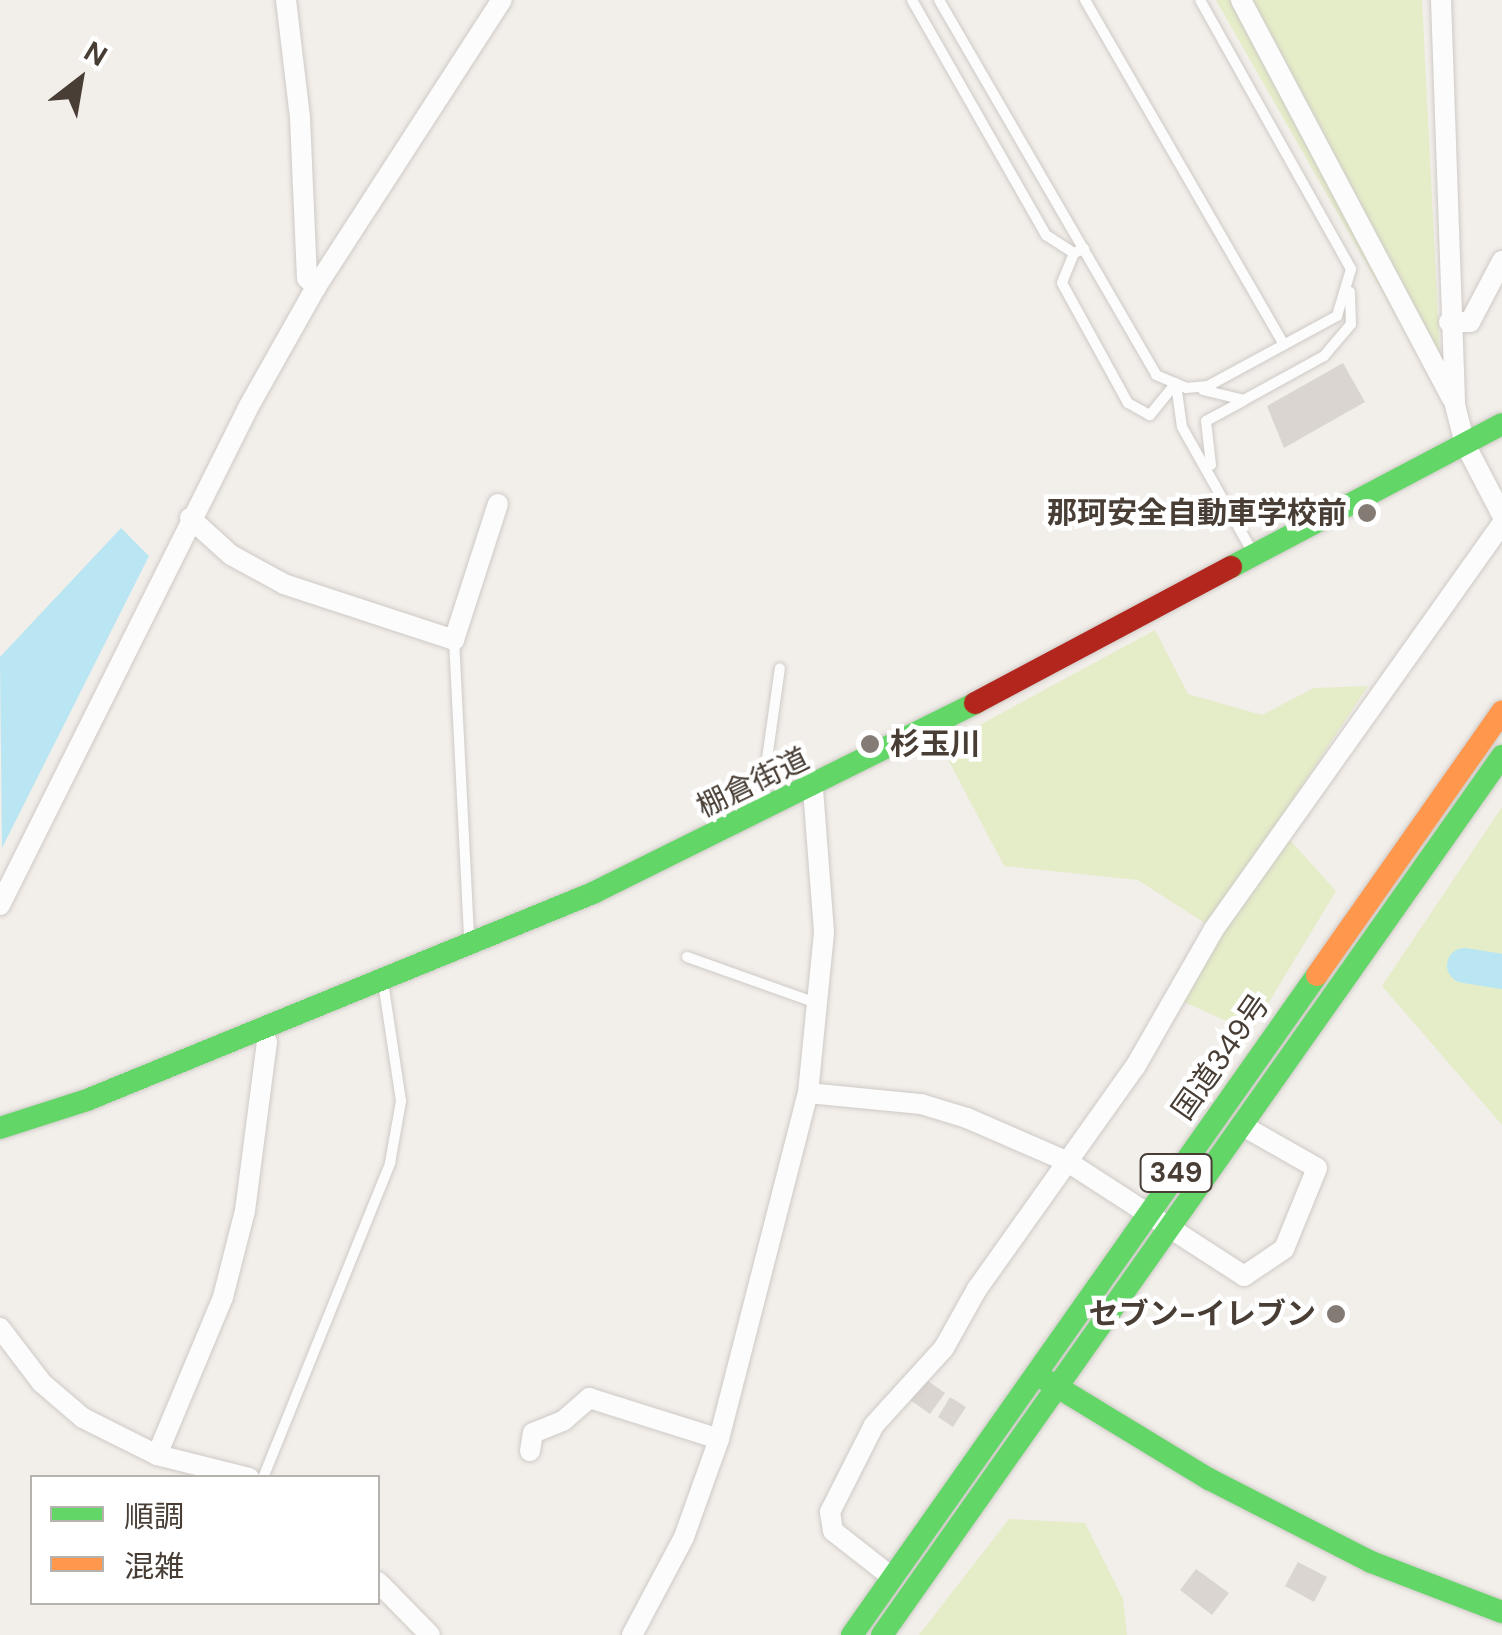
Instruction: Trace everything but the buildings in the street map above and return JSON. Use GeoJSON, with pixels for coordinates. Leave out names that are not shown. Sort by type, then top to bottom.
{"type":"FeatureCollection","features":[{"type":"Feature","properties":{"kind":"main road","name":"棚倉街道"},"geometry":{"type":"LineString","coordinates":[[0,1128],[383,981],[760,814],[1502,424]]}},
{"type":"Feature","properties":{"kind":"main road","name":"国道349号"},"geometry":{"type":"LineString","coordinates":[[852,1635],[1502,712]]}},
{"type":"Feature","properties":{"kind":"main road","name":"国道349号"},"geometry":{"type":"LineString","coordinates":[[882,1635],[1060,1390],[1502,756]]}},
{"type":"Feature","properties":{"kind":"main road"},"geometry":{"type":"LineString","coordinates":[[1037,1374],[1209,1480],[1371,1562],[1502,1612]]}},
{"type":"Feature","properties":{"kind":"street"},"geometry":{"type":"LineString","coordinates":[[286,0],[300,118],[307,278],[316,287]]}},
{"type":"Feature","properties":{"kind":"street"},"geometry":{"type":"LineString","coordinates":[[0,905],[190,518],[316,287],[502,0]]}},
{"type":"Feature","properties":{"kind":"street"},"geometry":{"type":"LineString","coordinates":[[1240,0],[1455,405]]}},
{"type":"Feature","properties":{"kind":"street"},"geometry":{"type":"LineString","coordinates":[[893,1578],[833,1531],[830,1512],[838,1487],[874,1425],[944,1348],[977,1289],[1134,1067],[1214,929],[1502,519],[1466,444],[1455,405],[1449,322],[1441,0]]}},
{"type":"Feature","properties":{"kind":"street"},"geometry":{"type":"LineString","coordinates":[[1449,322],[1470,322],[1502,261]]}},
{"type":"Feature","properties":{"kind":"street"},"geometry":{"type":"LineString","coordinates":[[190,518],[231,556],[284,584],[454,640],[498,504]]}},
{"type":"Feature","properties":{"kind":"street"},"geometry":{"type":"LineString","coordinates":[[632,1635],[684,1537],[718,1439],[808,1093],[824,932],[813,788]]}},
{"type":"Feature","properties":{"kind":"street"},"geometry":{"type":"LineString","coordinates":[[157,1454],[223,1297],[245,1211],[267,1042],[261,1030]]}},
{"type":"Feature","properties":{"kind":"street"},"geometry":{"type":"LineString","coordinates":[[808,1093],[921,1104],[1068,1162],[1244,1276],[1284,1250],[1318,1168],[1242,1126]]}},
{"type":"Feature","properties":{"kind":"street"},"geometry":{"type":"LineString","coordinates":[[0,1328],[42,1383],[83,1418],[157,1454],[238,1475]]}},
{"type":"Feature","properties":{"kind":"street"},"geometry":{"type":"LineString","coordinates":[[530,1450],[533,1433],[563,1422],[589,1398],[718,1439]]}},
{"type":"Feature","properties":{"kind":"street"},"geometry":{"type":"LineString","coordinates":[[380,1584],[430,1635]]}},
{"type":"Feature","properties":{"kind":"lane"},"geometry":{"type":"LineString","coordinates":[[912,0],[1010,179],[1046,235],[1079,251]]}},
{"type":"Feature","properties":{"kind":"lane"},"geometry":{"type":"LineString","coordinates":[[939,0],[1079,251],[1156,375],[1244,400]]}},
{"type":"Feature","properties":{"kind":"lane"},"geometry":{"type":"LineString","coordinates":[[1086,0],[1284,345]]}},
{"type":"Feature","properties":{"kind":"lane"},"geometry":{"type":"LineString","coordinates":[[1200,0],[1351,268],[1351,324],[1324,356],[1206,421],[1203,436],[1214,476]]}},
{"type":"Feature","properties":{"kind":"lane"},"geometry":{"type":"LineString","coordinates":[[1079,251],[1062,283],[1128,403],[1150,415],[1176,383]]}},
{"type":"Feature","properties":{"kind":"lane"},"geometry":{"type":"LineString","coordinates":[[1194,387],[1337,316],[1350,291]]}},
{"type":"Feature","properties":{"kind":"lane"},"geometry":{"type":"LineString","coordinates":[[1176,383],[1182,427],[1214,476],[1254,556]]}},
{"type":"Feature","properties":{"kind":"lane"},"geometry":{"type":"LineString","coordinates":[[454,640],[469,945]]}},
{"type":"Feature","properties":{"kind":"lane"},"geometry":{"type":"LineString","coordinates":[[760,814],[780,668]]}},
{"type":"Feature","properties":{"kind":"lane"},"geometry":{"type":"LineString","coordinates":[[687,957],[816,1002]]}},
{"type":"Feature","properties":{"kind":"lane"},"geometry":{"type":"LineString","coordinates":[[264,1475],[390,1163],[401,1102],[383,981]]}},
{"type":"Feature","properties":{"kind":"green space"},"geometry":{"type":"Polygon","coordinates":[[[1216,0],[1422,0],[1440,357],[1427,370],[1216,0]]]}},
{"type":"Feature","properties":{"kind":"green space"},"geometry":{"type":"Polygon","coordinates":[[[1155,630],[1188,694],[1262,715],[1314,688],[1368,686],[1276,825],[1336,891],[1251,1032],[1184,1002],[1220,933],[1138,880],[1004,866],[941,746],[1155,630]]]}},
{"type":"Feature","properties":{"kind":"green space"},"geometry":{"type":"Polygon","coordinates":[[[1502,807],[1502,1125],[1382,986],[1502,807]]]}},
{"type":"Feature","properties":{"kind":"green space"},"geometry":{"type":"Polygon","coordinates":[[[1009,1519],[1085,1523],[1123,1599],[1127,1635],[919,1635],[1009,1519]]]}},
{"type":"Feature","properties":{"kind":"water"},"geometry":{"type":"Polygon","coordinates":[[[121,528],[149,556],[2,848],[0,657],[121,528]]]}},
{"type":"Feature","properties":{"kind":"waterway"},"geometry":{"type":"LineString","coordinates":[[1464,965],[1502,971]]}},
{"type":"Feature","properties":{"kind":"traffic: fast"},"geometry":{"type":"LineString","coordinates":[[1231,567],[1502,424]]}},
{"type":"Feature","properties":{"kind":"traffic: fast"},"geometry":{"type":"LineString","coordinates":[[0,1128],[87,1100],[593,893],[975,703]]}},
{"type":"Feature","properties":{"kind":"traffic: fast"},"geometry":{"type":"LineString","coordinates":[[882,1635],[1502,756]]}},
{"type":"Feature","properties":{"kind":"traffic: fast"},"geometry":{"type":"LineString","coordinates":[[852,1635],[1317,975]]}},
{"type":"Feature","properties":{"kind":"traffic: fast"},"geometry":{"type":"LineString","coordinates":[[1041,1377],[1209,1479],[1371,1562],[1502,1612]]}},
{"type":"Feature","properties":{"kind":"traffic: slow"},"geometry":{"type":"LineString","coordinates":[[1317,975],[1502,712]]}},
{"type":"Feature","properties":{"kind":"traffic: jam"},"geometry":{"type":"LineString","coordinates":[[975,703],[1231,567]]}},
{"type":"Feature","properties":{"kind":"place","name":"那珂安全自動車学校前"},"geometry":{"type":"Point","coordinates":[1367,513]}},
{"type":"Feature","properties":{"kind":"place","name":"杉玉川"},"geometry":{"type":"Point","coordinates":[870,744]}},
{"type":"Feature","properties":{"kind":"place","name":"セブン-イレブン"},"geometry":{"type":"Point","coordinates":[1336,1314]}}]}
